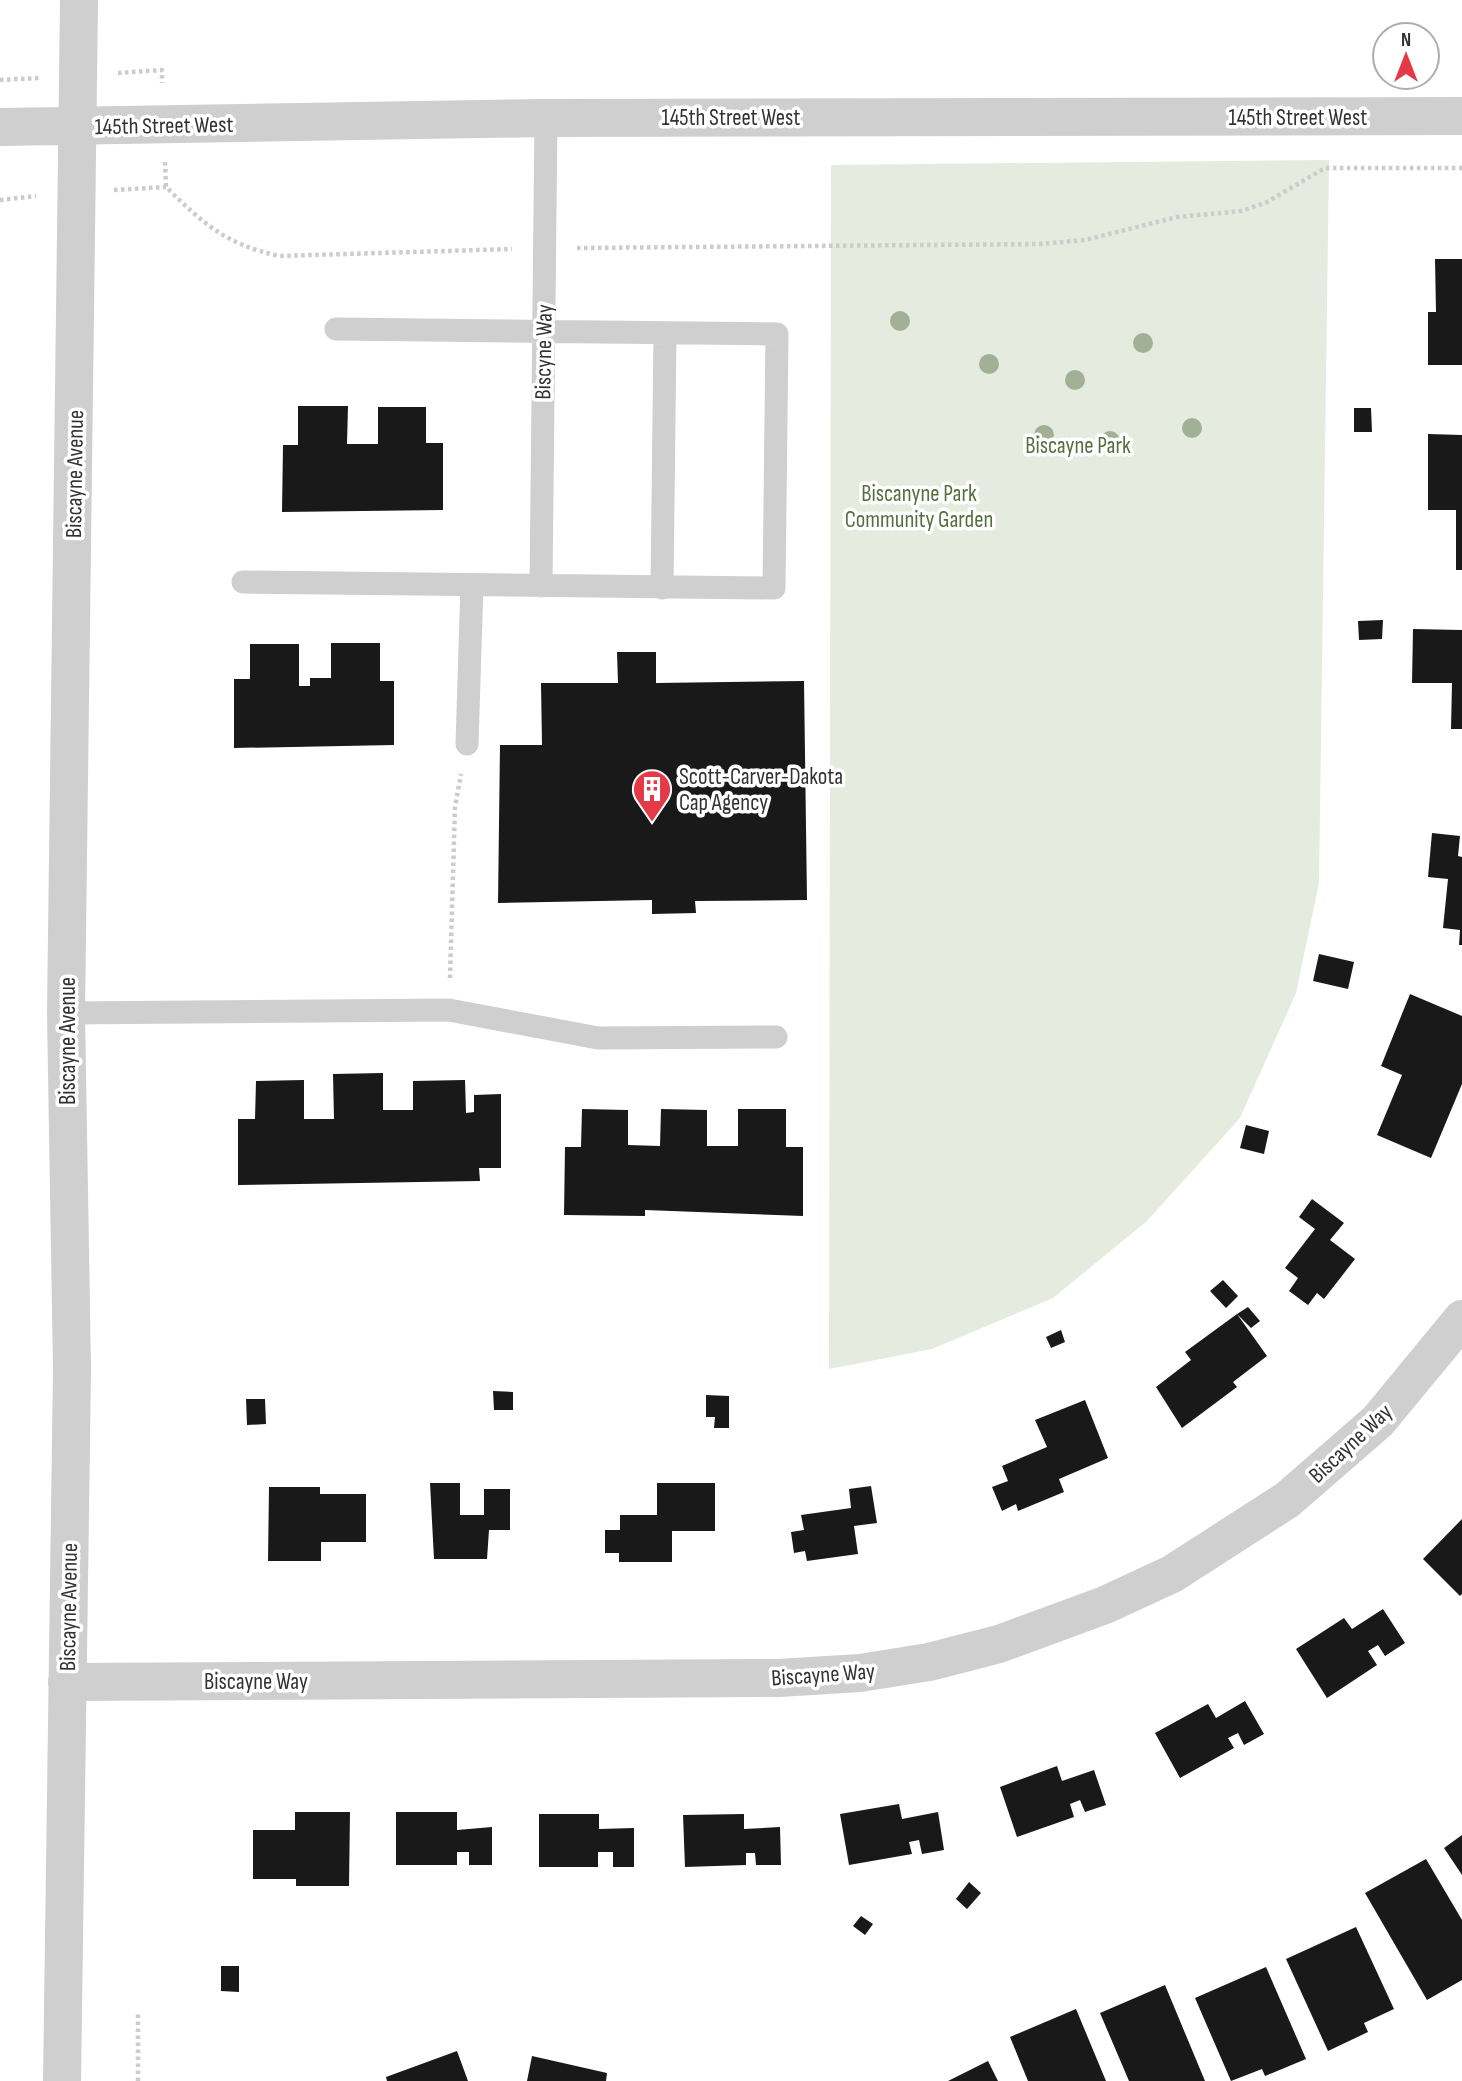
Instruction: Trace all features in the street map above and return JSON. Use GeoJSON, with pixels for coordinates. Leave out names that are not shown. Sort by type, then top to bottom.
{"type":"FeatureCollection","features":[{"type":"Feature","properties":{"kind":"street","name":"Biscayne Avenue"},"geometry":{"type":"LineString","coordinates":[[62,2081],[72,1369],[66,1013],[79,0]]}},
{"type":"Feature","properties":{"kind":"street","name":"145th Street West"},"geometry":{"type":"LineString","coordinates":[[0,127],[546,118],[1462,116]]}},
{"type":"Feature","properties":{"kind":"street","name":"Biscayne Way"},"geometry":{"type":"LineString","coordinates":[[67,1682],[779,1678],[860,1673],[929,1662],[1023,1636],[1105,1605],[1172,1574],[1236,1534],[1287,1500],[1378,1421],[1462,1319]]}},
{"type":"Feature","properties":{"kind":"lane","name":"Biscyne Way"},"geometry":{"type":"LineString","coordinates":[[541,586],[546,118]]}},
{"type":"Feature","properties":{"kind":"lane"},"geometry":{"type":"LineString","coordinates":[[243,582],[774,589],[777,334],[336,329]]}},
{"type":"Feature","properties":{"kind":"lane"},"geometry":{"type":"LineString","coordinates":[[662,588],[665,333]]}},
{"type":"Feature","properties":{"kind":"lane"},"geometry":{"type":"LineString","coordinates":[[467,744],[471,585]]}},
{"type":"Feature","properties":{"kind":"lane"},"geometry":{"type":"LineString","coordinates":[[66,1013],[449,1010],[598,1038],[776,1037]]}},
{"type":"Feature","properties":{"kind":"path"},"geometry":{"type":"LineString","coordinates":[[166,187],[195,215],[227,239],[251,250],[279,256],[545,248],[1040,244],[1085,240],[1177,217],[1242,211],[1267,202],[1325,169],[1462,168]]}},
{"type":"Feature","properties":{"kind":"path"},"geometry":{"type":"LineString","coordinates":[[449,1010],[455,807],[467,744]]}},
{"type":"Feature","properties":{"kind":"path"},"geometry":{"type":"LineString","coordinates":[[138,2011],[138,2081]]}},
{"type":"Feature","properties":{"kind":"green space","name":"Biscayne Park"},"geometry":{"type":"Polygon","coordinates":[[[1329,160],[1319,883],[1296,993],[1240,1118],[1147,1221],[1053,1298],[932,1349],[829,1369],[831,165],[1329,160]]]}},
{"type":"Feature","properties":{"kind":"building"},"geometry":{"type":"Polygon","coordinates":[[[1435,259],[1462,259],[1462,365],[1428,365],[1428,312],[1436,312],[1435,259]]]}},
{"type":"Feature","properties":{"kind":"building"},"geometry":{"type":"Polygon","coordinates":[[[298,406],[348,406],[347,444],[378,444],[378,407],[426,407],[426,443],[443,443],[443,510],[282,512],[283,445],[298,445],[298,406]]]}},
{"type":"Feature","properties":{"kind":"building"},"geometry":{"type":"Polygon","coordinates":[[[1354,408],[1371,408],[1372,432],[1354,432],[1354,408]]]}},
{"type":"Feature","properties":{"kind":"building"},"geometry":{"type":"Polygon","coordinates":[[[1428,434],[1462,435],[1462,570],[1456,570],[1456,510],[1428,510],[1428,434]]]}},
{"type":"Feature","properties":{"kind":"building"},"geometry":{"type":"Polygon","coordinates":[[[1383,620],[1382,639],[1359,640],[1358,621],[1383,620]]]}},
{"type":"Feature","properties":{"kind":"building"},"geometry":{"type":"Polygon","coordinates":[[[1413,629],[1462,630],[1462,729],[1451,729],[1452,683],[1412,683],[1413,629]]]}},
{"type":"Feature","properties":{"kind":"building"},"geometry":{"type":"Polygon","coordinates":[[[331,643],[380,643],[380,681],[394,681],[394,745],[234,748],[234,679],[250,679],[250,644],[299,644],[299,686],[310,686],[310,678],[331,678],[331,643]]]}},
{"type":"Feature","properties":{"kind":"building","name":"Scott-Carver-Dakota Cap Agency"},"geometry":{"type":"Polygon","coordinates":[[[617,652],[656,652],[656,683],[804,681],[807,900],[695,901],[696,913],[652,914],[652,900],[498,903],[500,745],[542,745],[541,683],[618,683],[617,652]]]}},
{"type":"Feature","properties":{"kind":"building"},"geometry":{"type":"Polygon","coordinates":[[[1432,833],[1460,836],[1458,856],[1462,857],[1462,945],[1459,945],[1460,930],[1443,928],[1448,879],[1428,877],[1432,833]]]}},
{"type":"Feature","properties":{"kind":"building"},"geometry":{"type":"Polygon","coordinates":[[[1319,954],[1354,962],[1348,989],[1313,981],[1319,954]]]}},
{"type":"Feature","properties":{"kind":"building"},"geometry":{"type":"Polygon","coordinates":[[[1410,994],[1462,1016],[1462,1084],[1431,1158],[1377,1135],[1402,1075],[1381,1066],[1410,994]]]}},
{"type":"Feature","properties":{"kind":"building"},"geometry":{"type":"Polygon","coordinates":[[[383,1073],[383,1110],[413,1110],[413,1081],[465,1080],[466,1113],[474,1112],[474,1095],[501,1094],[501,1168],[479,1168],[480,1181],[238,1185],[238,1119],[255,1119],[256,1081],[304,1080],[304,1119],[334,1119],[333,1074],[383,1073]]]}},
{"type":"Feature","properties":{"kind":"building"},"geometry":{"type":"Polygon","coordinates":[[[582,1109],[628,1110],[628,1145],[660,1146],[661,1109],[707,1110],[707,1146],[738,1146],[738,1109],[786,1109],[786,1147],[803,1147],[803,1216],[645,1210],[645,1216],[564,1215],[565,1147],[581,1147],[582,1109]]]}},
{"type":"Feature","properties":{"kind":"building"},"geometry":{"type":"Polygon","coordinates":[[[1246,1125],[1269,1131],[1264,1154],[1240,1148],[1246,1125]]]}},
{"type":"Feature","properties":{"kind":"building"},"geometry":{"type":"Polygon","coordinates":[[[1312,1199],[1344,1223],[1330,1240],[1355,1259],[1324,1299],[1317,1293],[1308,1305],[1289,1291],[1298,1278],[1285,1268],[1315,1229],[1299,1217],[1312,1199]]]}},
{"type":"Feature","properties":{"kind":"building"},"geometry":{"type":"Polygon","coordinates":[[[1223,1280],[1238,1296],[1226,1308],[1210,1291],[1223,1280]]]}},
{"type":"Feature","properties":{"kind":"building"},"geometry":{"type":"Polygon","coordinates":[[[1248,1307],[1260,1321],[1251,1328],[1237,1314],[1248,1307]]]}},
{"type":"Feature","properties":{"kind":"building"},"geometry":{"type":"Polygon","coordinates":[[[1237,1314],[1267,1356],[1233,1382],[1237,1387],[1182,1428],[1156,1387],[1191,1360],[1185,1352],[1237,1314]]]}},
{"type":"Feature","properties":{"kind":"building"},"geometry":{"type":"Polygon","coordinates":[[[1061,1330],[1065,1342],[1051,1348],[1046,1337],[1061,1330]]]}},
{"type":"Feature","properties":{"kind":"building"},"geometry":{"type":"Polygon","coordinates":[[[493,1391],[513,1392],[513,1410],[494,1410],[493,1391]]]}},
{"type":"Feature","properties":{"kind":"building"},"geometry":{"type":"Polygon","coordinates":[[[706,1395],[729,1396],[729,1428],[714,1428],[715,1417],[706,1417],[706,1395]]]}},
{"type":"Feature","properties":{"kind":"building"},"geometry":{"type":"Polygon","coordinates":[[[246,1399],[265,1399],[266,1424],[247,1425],[246,1399]]]}},
{"type":"Feature","properties":{"kind":"building"},"geometry":{"type":"Polygon","coordinates":[[[1085,1400],[1108,1458],[1059,1479],[1064,1492],[1018,1511],[1016,1504],[1002,1511],[992,1487],[1008,1481],[1002,1466],[1047,1447],[1035,1420],[1085,1400]]]}},
{"type":"Feature","properties":{"kind":"building"},"geometry":{"type":"Polygon","coordinates":[[[430,1483],[460,1483],[460,1515],[484,1515],[484,1489],[510,1489],[510,1530],[489,1530],[487,1559],[434,1559],[430,1483]]]}},
{"type":"Feature","properties":{"kind":"building"},"geometry":{"type":"Polygon","coordinates":[[[657,1483],[715,1483],[715,1531],[672,1531],[672,1562],[619,1562],[619,1553],[605,1553],[605,1530],[620,1530],[620,1515],[657,1515],[657,1483]]]}},
{"type":"Feature","properties":{"kind":"building"},"geometry":{"type":"Polygon","coordinates":[[[871,1486],[877,1523],[854,1526],[858,1554],[807,1561],[805,1551],[794,1553],[791,1532],[804,1530],[801,1515],[851,1508],[849,1489],[871,1486]]]}},
{"type":"Feature","properties":{"kind":"building"},"geometry":{"type":"Polygon","coordinates":[[[269,1487],[320,1487],[320,1494],[366,1494],[366,1542],[321,1542],[321,1561],[268,1561],[269,1487]]]}},
{"type":"Feature","properties":{"kind":"building"},"geometry":{"type":"Polygon","coordinates":[[[1462,1519],[1462,1594],[1460,1596],[1423,1559],[1462,1519]]]}},
{"type":"Feature","properties":{"kind":"building"},"geometry":{"type":"Polygon","coordinates":[[[1383,1609],[1405,1643],[1385,1656],[1378,1645],[1368,1651],[1377,1665],[1327,1698],[1296,1649],[1344,1618],[1352,1629],[1383,1609]]]}},
{"type":"Feature","properties":{"kind":"building"},"geometry":{"type":"Polygon","coordinates":[[[1245,1701],[1264,1734],[1244,1745],[1238,1733],[1228,1738],[1234,1748],[1180,1778],[1155,1733],[1208,1704],[1216,1718],[1245,1701]]]}},
{"type":"Feature","properties":{"kind":"building"},"geometry":{"type":"Polygon","coordinates":[[[1057,1766],[1062,1781],[1094,1770],[1106,1805],[1085,1812],[1080,1800],[1070,1804],[1074,1817],[1017,1837],[1000,1787],[1057,1766]]]}},
{"type":"Feature","properties":{"kind":"building"},"geometry":{"type":"Polygon","coordinates":[[[899,1804],[902,1819],[938,1812],[944,1850],[922,1854],[919,1840],[909,1842],[912,1854],[849,1865],[840,1814],[899,1804]]]}},
{"type":"Feature","properties":{"kind":"building"},"geometry":{"type":"Polygon","coordinates":[[[295,1812],[350,1812],[349,1886],[296,1886],[296,1879],[253,1879],[253,1830],[295,1830],[295,1812]]]}},
{"type":"Feature","properties":{"kind":"building"},"geometry":{"type":"Polygon","coordinates":[[[396,1812],[457,1812],[457,1830],[492,1827],[492,1865],[469,1865],[469,1852],[457,1852],[457,1865],[396,1865],[396,1812]]]}},
{"type":"Feature","properties":{"kind":"building"},"geometry":{"type":"Polygon","coordinates":[[[539,1814],[599,1814],[599,1829],[634,1828],[634,1867],[613,1867],[613,1852],[598,1852],[598,1867],[539,1867],[539,1814]]]}},
{"type":"Feature","properties":{"kind":"building"},"geometry":{"type":"Polygon","coordinates":[[[744,1814],[744,1829],[780,1827],[781,1865],[756,1865],[755,1853],[746,1853],[746,1865],[685,1867],[683,1815],[744,1814]]]}},
{"type":"Feature","properties":{"kind":"building"},"geometry":{"type":"Polygon","coordinates":[[[1462,1835],[1462,1875],[1444,1848],[1462,1835]]]}},
{"type":"Feature","properties":{"kind":"building"},"geometry":{"type":"Polygon","coordinates":[[[1426,1859],[1462,1920],[1462,1980],[1427,2000],[1365,1893],[1426,1859]]]}},
{"type":"Feature","properties":{"kind":"building"},"geometry":{"type":"Polygon","coordinates":[[[969,1882],[981,1893],[967,1909],[956,1899],[969,1882]]]}},
{"type":"Feature","properties":{"kind":"building"},"geometry":{"type":"Polygon","coordinates":[[[861,1916],[873,1924],[865,1935],[853,1926],[861,1916]]]}},
{"type":"Feature","properties":{"kind":"building"},"geometry":{"type":"Polygon","coordinates":[[[1356,1927],[1394,2009],[1364,2023],[1368,2032],[1328,2051],[1286,1959],[1356,1927]]]}},
{"type":"Feature","properties":{"kind":"building"},"geometry":{"type":"Polygon","coordinates":[[[221,1966],[239,1966],[239,1992],[221,1991],[221,1966]]]}},
{"type":"Feature","properties":{"kind":"building"},"geometry":{"type":"Polygon","coordinates":[[[1266,1967],[1306,2059],[1265,2076],[1262,2069],[1231,2081],[1195,1998],[1266,1967]]]}},
{"type":"Feature","properties":{"kind":"building"},"geometry":{"type":"Polygon","coordinates":[[[1165,1985],[1205,2081],[1129,2081],[1100,2013],[1165,1985]]]}},
{"type":"Feature","properties":{"kind":"building"},"geometry":{"type":"Polygon","coordinates":[[[1076,2009],[1106,2081],[1028,2081],[1010,2037],[1076,2009]]]}},
{"type":"Feature","properties":{"kind":"building"},"geometry":{"type":"Polygon","coordinates":[[[457,2051],[468,2081],[387,2081],[386,2077],[457,2051]]]}},
{"type":"Feature","properties":{"kind":"building"},"geometry":{"type":"Polygon","coordinates":[[[532,2056],[607,2073],[606,2081],[527,2081],[532,2056]]]}},
{"type":"Feature","properties":{"kind":"building"},"geometry":{"type":"Polygon","coordinates":[[[988,2061],[998,2081],[948,2081],[988,2061]]]}},
{"type":"Feature","properties":{"kind":"place","name":"Scott-Carver-Dakota Cap Agency"},"geometry":{"type":"Point","coordinates":[652,823]}},
{"type":"Feature","properties":{"kind":"park label","name":"Biscanyne Park Community Garden"},"geometry":{"type":"Point","coordinates":[919,506]}}]}
